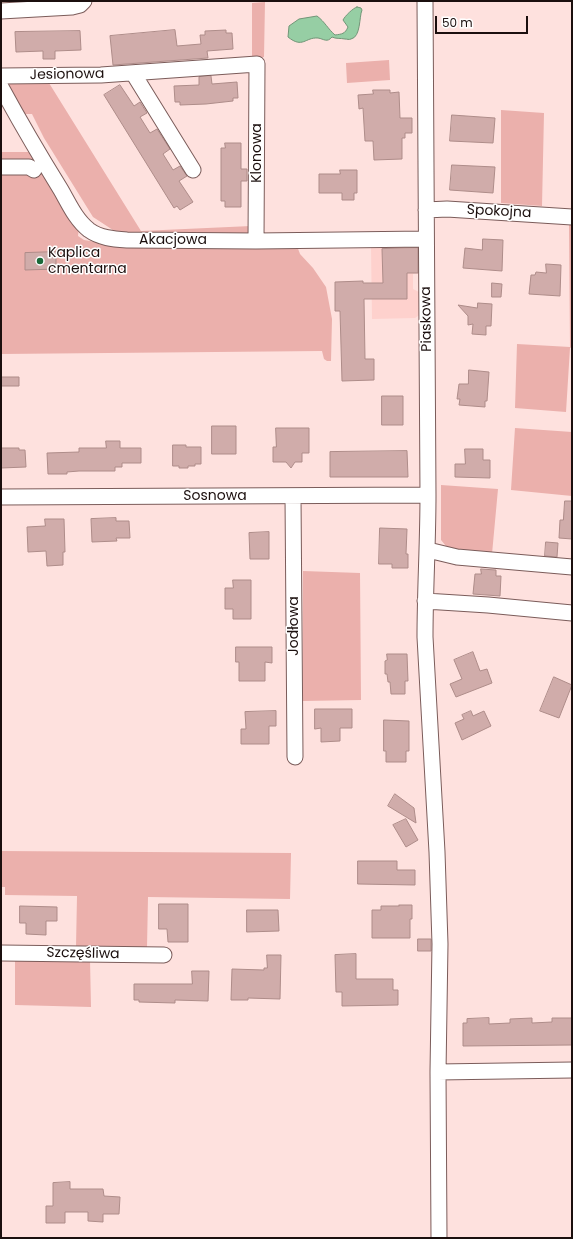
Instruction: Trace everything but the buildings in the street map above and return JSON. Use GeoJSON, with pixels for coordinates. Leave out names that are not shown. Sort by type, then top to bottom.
{"type":"FeatureCollection","features":[{"type":"Feature","properties":{"kind":"street"},"geometry":{"type":"LineString","coordinates":[[1,11],[72,7],[84,1]]}},
{"type":"Feature","properties":{"kind":"street","name":"Piaskowa"},"geometry":{"type":"LineString","coordinates":[[425,1],[428,496],[428,550],[425,601],[437,852],[440,972],[438,1072],[439,1238]]}},
{"type":"Feature","properties":{"kind":"street","name":"Jesionowa"},"geometry":{"type":"LineString","coordinates":[[1,76],[101,75],[257,64]]}},
{"type":"Feature","properties":{"kind":"street","name":"Klonowa"},"geometry":{"type":"LineString","coordinates":[[256,241],[257,64]]}},
{"type":"Feature","properties":{"kind":"street"},"geometry":{"type":"LineString","coordinates":[[133,73],[193,170]]}},
{"type":"Feature","properties":{"kind":"street","name":"Akacjowa"},"geometry":{"type":"LineString","coordinates":[[1,87],[46,167],[78,218],[89,229],[107,238],[127,240],[256,241],[426,239]]}},
{"type":"Feature","properties":{"kind":"street"},"geometry":{"type":"LineString","coordinates":[[1,167],[29,167],[34,170]]}},
{"type":"Feature","properties":{"kind":"street","name":"Spokojna"},"geometry":{"type":"LineString","coordinates":[[426,210],[447,209],[572,217]]}},
{"type":"Feature","properties":{"kind":"street","name":"Jodłowa"},"geometry":{"type":"LineString","coordinates":[[293,496],[294,757]]}},
{"type":"Feature","properties":{"kind":"street","name":"Sosnowa"},"geometry":{"type":"LineString","coordinates":[[1,497],[428,496]]}},
{"type":"Feature","properties":{"kind":"street"},"geometry":{"type":"LineString","coordinates":[[428,550],[457,557],[572,567]]}},
{"type":"Feature","properties":{"kind":"street"},"geometry":{"type":"LineString","coordinates":[[425,601],[572,613]]}},
{"type":"Feature","properties":{"kind":"street","name":"Szczęśliwa"},"geometry":{"type":"LineString","coordinates":[[1,954],[164,956]]}},
{"type":"Feature","properties":{"kind":"street"},"geometry":{"type":"LineString","coordinates":[[438,1072],[572,1070]]}},
{"type":"Feature","properties":{"kind":"shaded area"},"geometry":{"type":"Polygon","coordinates":[[[265,2],[264,57],[252,58],[252,3],[265,2]]]}},
{"type":"Feature","properties":{"kind":"shaded area"},"geometry":{"type":"Polygon","coordinates":[[[357,7],[361,8],[362,10],[359,26],[357,35],[351,39],[332,37],[327,40],[314,38],[297,42],[288,37],[289,26],[299,19],[317,16],[335,35],[343,33],[348,27],[343,20],[345,16],[357,7]]]}},
{"type":"Feature","properties":{"kind":"shaded area"},"geometry":{"type":"Polygon","coordinates":[[[389,60],[390,80],[347,83],[346,63],[389,60]]]}},
{"type":"Feature","properties":{"kind":"shaded area"},"geometry":{"type":"Polygon","coordinates":[[[49,83],[141,231],[251,226],[247,234],[127,237],[116,232],[93,217],[44,138],[32,114],[21,114],[7,88],[10,84],[49,83]]]}},
{"type":"Feature","properties":{"kind":"shaded area"},"geometry":{"type":"Polygon","coordinates":[[[501,110],[544,113],[542,206],[501,203],[501,110]]]}},
{"type":"Feature","properties":{"kind":"shaded area"},"geometry":{"type":"Polygon","coordinates":[[[1,152],[31,152],[79,226],[78,236],[84,240],[120,246],[297,246],[300,254],[313,268],[326,287],[332,319],[331,361],[324,359],[322,351],[1,354],[1,152]]]}},
{"type":"Feature","properties":{"kind":"shaded area"},"geometry":{"type":"Polygon","coordinates":[[[569,224],[572,224],[572,347],[570,348],[566,412],[515,408],[517,344],[570,347],[569,224]]]}},
{"type":"Feature","properties":{"kind":"shaded area"},"geometry":{"type":"Polygon","coordinates":[[[415,245],[421,252],[422,273],[413,274],[413,289],[421,293],[421,314],[415,318],[372,319],[371,246],[415,245]]]}},
{"type":"Feature","properties":{"kind":"shaded area"},"geometry":{"type":"Polygon","coordinates":[[[515,428],[572,432],[572,496],[511,490],[515,428]]]}},
{"type":"Feature","properties":{"kind":"shaded area"},"geometry":{"type":"Polygon","coordinates":[[[441,485],[498,489],[492,554],[450,551],[441,540],[441,485]]]}},
{"type":"Feature","properties":{"kind":"shaded area"},"geometry":{"type":"Polygon","coordinates":[[[303,571],[360,573],[361,700],[303,701],[303,571]]]}},
{"type":"Feature","properties":{"kind":"shaded area"},"geometry":{"type":"Polygon","coordinates":[[[1,851],[291,853],[290,899],[148,897],[147,947],[76,947],[77,896],[5,895],[5,887],[1,887],[1,851]]]}},
{"type":"Feature","properties":{"kind":"shaded area"},"geometry":{"type":"Polygon","coordinates":[[[15,959],[90,960],[91,1007],[15,1005],[15,959]]]}},
{"type":"Feature","properties":{"kind":"place","name":"Kaplica cmentarna"},"geometry":{"type":"Point","coordinates":[40,261]}}]}
